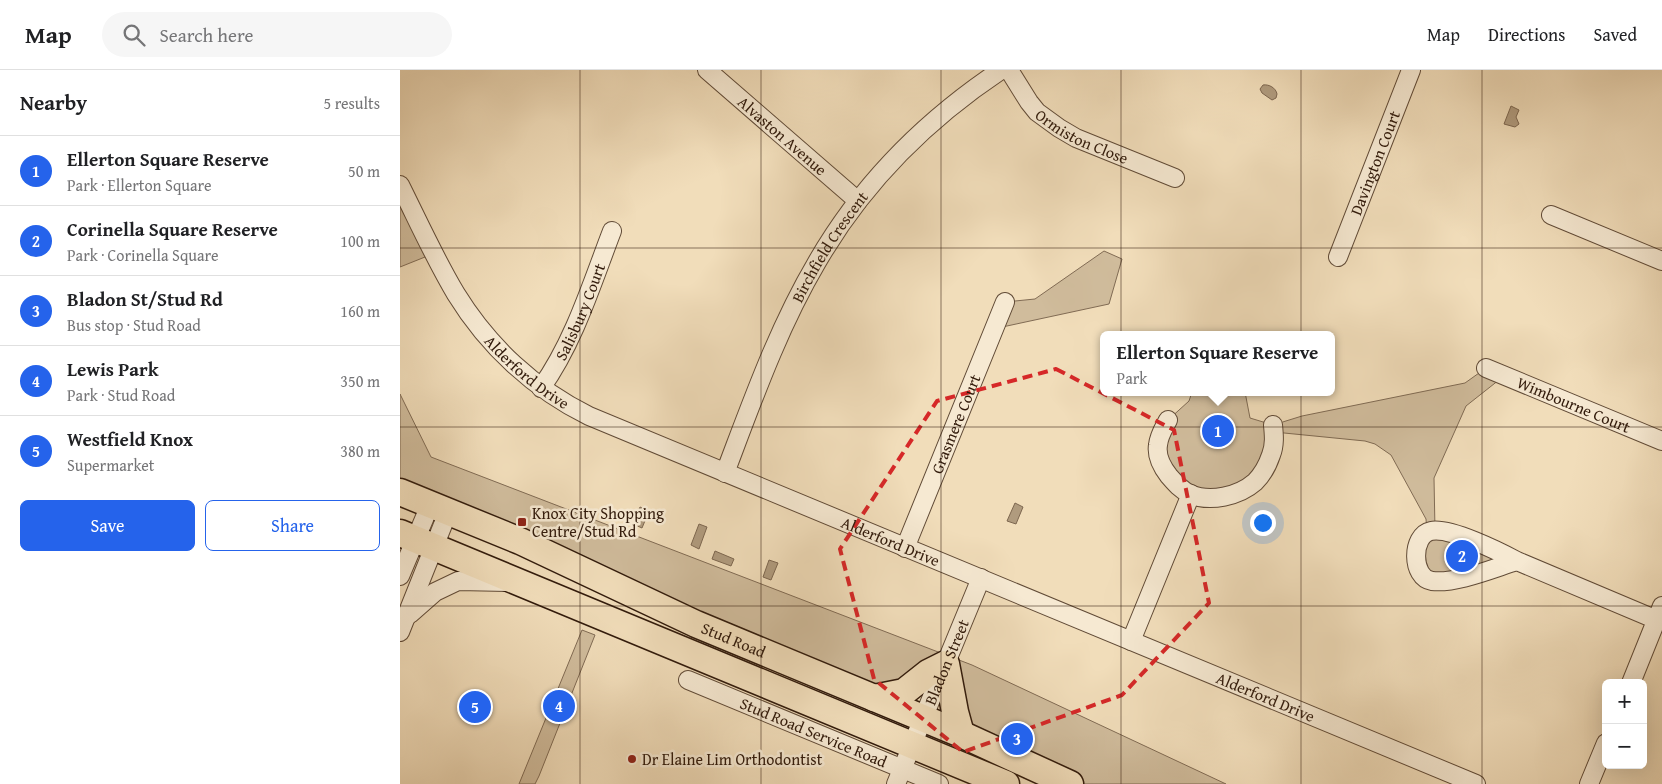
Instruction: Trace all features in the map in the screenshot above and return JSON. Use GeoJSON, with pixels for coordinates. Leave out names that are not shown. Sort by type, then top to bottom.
{"type":"FeatureCollection","features":[{"type":"Feature","properties":{"kind":"main road","name":"Stud Road"},"geometry":{"type":"LineString","coordinates":[[400,492],[520,541],[696,624],[924,718],[1070,784]]}},
{"type":"Feature","properties":{"kind":"main road","name":"Stud Road"},"geometry":{"type":"LineString","coordinates":[[416,540],[518,583],[903,766],[1006,784]]}},
{"type":"Feature","properties":{"kind":"main road"},"geometry":{"type":"LineString","coordinates":[[874,698],[904,692],[928,673],[946,664],[961,734]]}},
{"type":"Feature","properties":{"kind":"street","name":"Alvaston Avenue"},"geometry":{"type":"LineString","coordinates":[[708,70],[858,200]]}},
{"type":"Feature","properties":{"kind":"street","name":"Birchfield Crescent"},"geometry":{"type":"LineString","coordinates":[[725,473],[777,342],[797,299],[817,261],[858,200],[928,125],[970,90],[1001,70]]}},
{"type":"Feature","properties":{"kind":"street","name":"Ormiston Close"},"geometry":{"type":"LineString","coordinates":[[1009,70],[1033,107],[1059,128],[1076,138],[1175,178]]}},
{"type":"Feature","properties":{"kind":"street","name":"Davington Court"},"geometry":{"type":"LineString","coordinates":[[1338,257],[1412,70]]}},
{"type":"Feature","properties":{"kind":"street","name":"Alderford Drive"},"geometry":{"type":"LineString","coordinates":[[400,185],[456,293],[470,315],[505,355],[541,388],[565,404],[589,416],[725,473],[1476,784]]}},
{"type":"Feature","properties":{"kind":"street"},"geometry":{"type":"LineString","coordinates":[[1551,215],[1662,261]]}},
{"type":"Feature","properties":{"kind":"street","name":"Salisbury Court"},"geometry":{"type":"LineString","coordinates":[[541,388],[566,346],[612,231]]}},
{"type":"Feature","properties":{"kind":"street","name":"Grasmere Court"},"geometry":{"type":"LineString","coordinates":[[905,548],[1005,302]]}},
{"type":"Feature","properties":{"kind":"street","name":"Wimbourne Court"},"geometry":{"type":"LineString","coordinates":[[1486,368],[1662,441]]}},
{"type":"Feature","properties":{"kind":"street"},"geometry":{"type":"LineString","coordinates":[[1168,420],[1159,436],[1158,454],[1165,470],[1180,487],[1200,497],[1231,495],[1257,480],[1271,457],[1274,440],[1273,425]]}},
{"type":"Feature","properties":{"kind":"street"},"geometry":{"type":"LineString","coordinates":[[1131,641],[1191,494]]}},
{"type":"Feature","properties":{"kind":"street"},"geometry":{"type":"LineString","coordinates":[[400,576],[416,540],[439,508]]}},
{"type":"Feature","properties":{"kind":"street"},"geometry":{"type":"LineString","coordinates":[[1518,561],[1455,580],[1438,582],[1426,580],[1422,577],[1416,559],[1417,548],[1421,538],[1427,532],[1435,530],[1460,536],[1518,561],[1659,613],[1633,679]]}},
{"type":"Feature","properties":{"kind":"street"},"geometry":{"type":"LineString","coordinates":[[404,624],[416,540]]}},
{"type":"Feature","properties":{"kind":"street","name":"Bladon Street"},"geometry":{"type":"LineString","coordinates":[[903,766],[981,578]]}},
{"type":"Feature","properties":{"kind":"street"},"geometry":{"type":"LineString","coordinates":[[404,624],[435,592],[458,581],[518,583]]}},
{"type":"Feature","properties":{"kind":"street","name":"Stud Road Service Road"},"geometry":{"type":"LineString","coordinates":[[688,680],[903,766],[938,784]]}},
{"type":"Feature","properties":{"kind":"street"},"geometry":{"type":"LineString","coordinates":[[1589,784],[1602,753]]}},
{"type":"Feature","properties":{"kind":"highlighted area"},"geometry":{"type":"Polygon","coordinates":[[[1056,369],[1174,430],[1209,603],[1122,695],[963,752],[874,679],[840,549],[937,401],[1056,369]]]}},
{"type":"Feature","properties":{"kind":"shaded area"},"geometry":{"type":"Polygon","coordinates":[[[1263,85],[1274,88],[1277,94],[1276,98],[1272,100],[1262,93],[1260,89],[1263,85]]]}},
{"type":"Feature","properties":{"kind":"shaded area"},"geometry":{"type":"Polygon","coordinates":[[[1511,106],[1519,110],[1516,117],[1519,124],[1515,127],[1504,124],[1511,106]]]}},
{"type":"Feature","properties":{"kind":"shaded area"},"geometry":{"type":"Polygon","coordinates":[[[400,203],[435,253],[400,267],[400,203]]]}},
{"type":"Feature","properties":{"kind":"shaded area"},"geometry":{"type":"Polygon","coordinates":[[[1104,251],[1122,259],[1109,304],[993,329],[1005,302],[1035,299],[1104,251]]]}},
{"type":"Feature","properties":{"kind":"shaded area"},"geometry":{"type":"Polygon","coordinates":[[[1486,368],[1504,376],[1466,406],[1434,478],[1435,530],[1517,561],[1422,577],[1427,532],[1426,519],[1391,455],[1375,444],[1365,441],[1274,432],[1271,457],[1231,495],[1179,487],[1159,436],[1168,420],[1189,401],[1191,396],[1246,396],[1250,418],[1273,425],[1302,416],[1465,383],[1486,368]]]}},
{"type":"Feature","properties":{"kind":"shaded area"},"geometry":{"type":"Polygon","coordinates":[[[400,394],[431,457],[972,665],[1226,784],[1070,784],[961,734],[946,664],[896,694],[400,492],[400,394]]]}},
{"type":"Feature","properties":{"kind":"shaded area"},"geometry":{"type":"Polygon","coordinates":[[[1015,503],[1023,507],[1016,524],[1007,521],[1015,503]]]}},
{"type":"Feature","properties":{"kind":"shaded area"},"geometry":{"type":"Polygon","coordinates":[[[640,507],[649,511],[642,528],[633,524],[640,507]]]}},
{"type":"Feature","properties":{"kind":"shaded area"},"geometry":{"type":"Polygon","coordinates":[[[699,524],[707,527],[699,549],[691,545],[699,524]]]}},
{"type":"Feature","properties":{"kind":"shaded area"},"geometry":{"type":"Polygon","coordinates":[[[715,551],[734,559],[731,566],[712,559],[715,551]]]}},
{"type":"Feature","properties":{"kind":"shaded area"},"geometry":{"type":"Polygon","coordinates":[[[769,560],[778,563],[771,580],[763,577],[769,560]]]}},
{"type":"Feature","properties":{"kind":"shaded area"},"geometry":{"type":"Polygon","coordinates":[[[582,630],[595,635],[539,776],[535,784],[519,784],[582,630]]]}},
{"type":"Feature","properties":{"kind":"place","name":"Ellerton Square Reserve"},"geometry":{"type":"Point","coordinates":[1218,431]}},
{"type":"Feature","properties":{"kind":"place","name":"Knox City Shopping Centre/Stud Rd"},"geometry":{"type":"Point","coordinates":[522,522]}},
{"type":"Feature","properties":{"kind":"place","name":"Corinella Square Reserve"},"geometry":{"type":"Point","coordinates":[1462,556]}},
{"type":"Feature","properties":{"kind":"place","name":"Lewis Park"},"geometry":{"type":"Point","coordinates":[559,706]}},
{"type":"Feature","properties":{"kind":"place","name":"Westfield Knox"},"geometry":{"type":"Point","coordinates":[475,707]}},
{"type":"Feature","properties":{"kind":"place","name":"Bladon St/Stud Rd"},"geometry":{"type":"Point","coordinates":[1017,739]}},
{"type":"Feature","properties":{"kind":"place","name":"Dr Elaine Lim Orthodontist"},"geometry":{"type":"Point","coordinates":[632,759]}}]}
